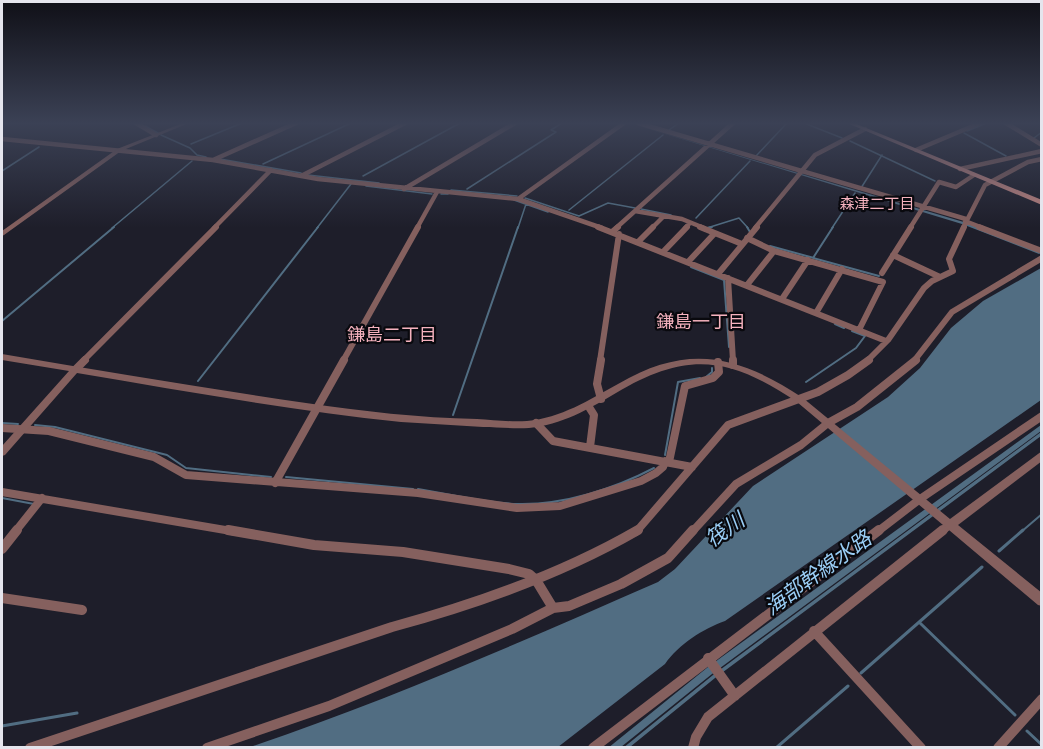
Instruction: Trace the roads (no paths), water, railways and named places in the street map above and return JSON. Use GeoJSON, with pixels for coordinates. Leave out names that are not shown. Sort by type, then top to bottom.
{"type":"FeatureCollection","features":[{"type":"Feature","properties":{"kind":"main road"},"geometry":{"type":"LineString","coordinates":[[937,158],[1041,203]]}},
{"type":"Feature","properties":{"kind":"street"},"geometry":{"type":"LineString","coordinates":[[2,234],[109,158]]}},
{"type":"Feature","properties":{"kind":"street"},"geometry":{"type":"LineString","coordinates":[[188,158],[213,160],[301,176],[404,189],[483,194],[518,199],[615,233],[886,341]]}},
{"type":"Feature","properties":{"kind":"street"},"geometry":{"type":"LineString","coordinates":[[213,160],[218,158]]}},
{"type":"Feature","properties":{"kind":"street"},"geometry":{"type":"LineString","coordinates":[[301,176],[336,158]]}},
{"type":"Feature","properties":{"kind":"street"},"geometry":{"type":"LineString","coordinates":[[404,189],[456,158]]}},
{"type":"Feature","properties":{"kind":"street"},"geometry":{"type":"LineString","coordinates":[[518,199],[575,158]]}},
{"type":"Feature","properties":{"kind":"street"},"geometry":{"type":"LineString","coordinates":[[601,399],[597,384],[615,233],[635,211],[694,158]]}},
{"type":"Feature","properties":{"kind":"street"},"geometry":{"type":"LineString","coordinates":[[751,158],[965,222],[1039,250]]}},
{"type":"Feature","properties":{"kind":"street"},"geometry":{"type":"LineString","coordinates":[[718,274],[814,158]]}},
{"type":"Feature","properties":{"kind":"street"},"geometry":{"type":"LineString","coordinates":[[964,168],[1010,158]]}},
{"type":"Feature","properties":{"kind":"street"},"geometry":{"type":"LineString","coordinates":[[30,747],[392,627],[451,611],[536,580],[638,531],[728,425],[738,418],[763,413],[800,400],[848,375],[874,356],[924,288],[932,281],[953,271],[949,259],[981,190],[1028,162],[1041,159]]}},
{"type":"Feature","properties":{"kind":"street"},"geometry":{"type":"LineString","coordinates":[[2,452],[76,369],[271,170]]}},
{"type":"Feature","properties":{"kind":"street"},"geometry":{"type":"LineString","coordinates":[[882,273],[939,182],[956,187],[974,175]]}},
{"type":"Feature","properties":{"kind":"street"},"geometry":{"type":"LineString","coordinates":[[275,483],[437,192]]}},
{"type":"Feature","properties":{"kind":"street"},"geometry":{"type":"LineString","coordinates":[[635,211],[690,223],[742,244]]}},
{"type":"Feature","properties":{"kind":"street"},"geometry":{"type":"LineString","coordinates":[[638,242],[664,216]]}},
{"type":"Feature","properties":{"kind":"street"},"geometry":{"type":"LineString","coordinates":[[663,252],[690,223]]}},
{"type":"Feature","properties":{"kind":"street"},"geometry":{"type":"LineString","coordinates":[[688,262],[714,234]]}},
{"type":"Feature","properties":{"kind":"street"},"geometry":{"type":"LineString","coordinates":[[747,238],[774,251],[883,282],[859,330]]}},
{"type":"Feature","properties":{"kind":"street"},"geometry":{"type":"LineString","coordinates":[[747,285],[774,251]]}},
{"type":"Feature","properties":{"kind":"street"},"geometry":{"type":"LineString","coordinates":[[893,255],[940,277]]}},
{"type":"Feature","properties":{"kind":"street"},"geometry":{"type":"LineString","coordinates":[[207,747],[329,706],[512,629],[553,608],[569,606],[658,566],[736,484],[801,445],[857,407],[916,360],[952,312],[1041,258]]}},
{"type":"Feature","properties":{"kind":"street"},"geometry":{"type":"LineString","coordinates":[[782,299],[808,260]]}},
{"type":"Feature","properties":{"kind":"street"},"geometry":{"type":"LineString","coordinates":[[816,313],[842,269]]}},
{"type":"Feature","properties":{"kind":"street"},"geometry":{"type":"LineString","coordinates":[[728,278],[733,365]]}},
{"type":"Feature","properties":{"kind":"street"},"geometry":{"type":"LineString","coordinates":[[2,357],[316,408],[398,419],[480,423],[537,423],[589,407],[634,378],[669,364],[696,360],[733,365],[768,379],[800,400],[1041,601]]}},
{"type":"Feature","properties":{"kind":"street"},"geometry":{"type":"LineString","coordinates":[[2,428],[48,431],[154,457],[186,475],[418,493],[517,508],[560,506],[641,481],[663,467],[667,461],[685,386],[713,378],[719,372],[718,362]]}},
{"type":"Feature","properties":{"kind":"street"},"geometry":{"type":"LineString","coordinates":[[589,407],[594,415],[590,447]]}},
{"type":"Feature","properties":{"kind":"street"},"geometry":{"type":"LineString","coordinates":[[593,747],[919,498],[1041,416]]}},
{"type":"Feature","properties":{"kind":"street"},"geometry":{"type":"LineString","coordinates":[[537,423],[553,441],[692,467]]}},
{"type":"Feature","properties":{"kind":"street"},"geometry":{"type":"LineString","coordinates":[[693,747],[696,736],[708,717],[814,631],[1041,455]]}},
{"type":"Feature","properties":{"kind":"street"},"geometry":{"type":"LineString","coordinates":[[2,492],[314,545],[413,554],[509,569],[529,574],[536,580],[553,608]]}},
{"type":"Feature","properties":{"kind":"street"},"geometry":{"type":"LineString","coordinates":[[2,549],[42,498]]}},
{"type":"Feature","properties":{"kind":"street"},"geometry":{"type":"LineString","coordinates":[[2,598],[82,610]]}},
{"type":"Feature","properties":{"kind":"street"},"geometry":{"type":"LineString","coordinates":[[814,631],[921,747]]}},
{"type":"Feature","properties":{"kind":"street"},"geometry":{"type":"LineString","coordinates":[[709,660],[735,696]]}},
{"type":"Feature","properties":{"kind":"street"},"geometry":{"type":"LineString","coordinates":[[998,747],[1041,699]]}},
{"type":"Feature","properties":{"kind":"water"},"geometry":{"type":"Polygon","coordinates":[[[744,158],[967,223],[1041,253],[962,224],[744,158]]]}},
{"type":"Feature","properties":{"kind":"water","name":"筏川"},"geometry":{"type":"Polygon","coordinates":[[[1041,268],[1041,400],[725,621],[692,638],[665,664],[558,747],[247,748],[403,690],[658,582],[675,569],[753,486],[888,397],[920,368],[951,328],[983,301],[1041,268]]]}},
{"type":"Feature","properties":{"kind":"water"},"geometry":{"type":"Polygon","coordinates":[[[1041,425],[1041,431],[712,674],[621,747],[608,748],[708,667],[1041,425]]]}},
{"type":"Feature","properties":{"kind":"water"},"geometry":{"type":"Polygon","coordinates":[[[1041,432],[1041,436],[715,678],[630,747],[623,748],[713,675],[1041,432]]]}},
{"type":"Feature","properties":{"kind":"waterway"},"geometry":{"type":"LineString","coordinates":[[2,171],[22,158]]}},
{"type":"Feature","properties":{"kind":"waterway"},"geometry":{"type":"LineString","coordinates":[[263,164],[276,158]]}},
{"type":"Feature","properties":{"kind":"waterway"},"geometry":{"type":"LineString","coordinates":[[363,176],[396,158]]}},
{"type":"Feature","properties":{"kind":"waterway"},"geometry":{"type":"LineString","coordinates":[[467,189],[515,158]]}},
{"type":"Feature","properties":{"kind":"waterway"},"geometry":{"type":"LineString","coordinates":[[569,210],[634,158]]}},
{"type":"Feature","properties":{"kind":"waterway"},"geometry":{"type":"LineString","coordinates":[[861,188],[880,158]]}},
{"type":"Feature","properties":{"kind":"waterway"},"geometry":{"type":"LineString","coordinates":[[886,158],[935,181]]}},
{"type":"Feature","properties":{"kind":"waterway"},"geometry":{"type":"LineString","coordinates":[[220,159],[301,173]]}},
{"type":"Feature","properties":{"kind":"waterway"},"geometry":{"type":"LineString","coordinates":[[112,228],[192,161]]}},
{"type":"Feature","properties":{"kind":"waterway"},"geometry":{"type":"LineString","coordinates":[[696,218],[750,161]]}},
{"type":"Feature","properties":{"kind":"waterway"},"geometry":{"type":"LineString","coordinates":[[308,175],[379,183]]}},
{"type":"Feature","properties":{"kind":"waterway"},"geometry":{"type":"LineString","coordinates":[[317,228],[351,184]]}},
{"type":"Feature","properties":{"kind":"waterway"},"geometry":{"type":"LineString","coordinates":[[366,186],[432,194]]}},
{"type":"Feature","properties":{"kind":"waterway"},"geometry":{"type":"LineString","coordinates":[[451,190],[517,196]]}},
{"type":"Feature","properties":{"kind":"waterway"},"geometry":{"type":"LineString","coordinates":[[832,228],[855,193]]}},
{"type":"Feature","properties":{"kind":"waterway"},"geometry":{"type":"LineString","coordinates":[[441,194],[448,194]]}},
{"type":"Feature","properties":{"kind":"waterway"},"geometry":{"type":"LineString","coordinates":[[525,198],[579,216],[608,203],[635,208]]}},
{"type":"Feature","properties":{"kind":"waterway"},"geometry":{"type":"LineString","coordinates":[[514,200],[526,204]]}},
{"type":"Feature","properties":{"kind":"waterway"},"geometry":{"type":"LineString","coordinates":[[518,228],[526,204]]}},
{"type":"Feature","properties":{"kind":"waterway"},"geometry":{"type":"LineString","coordinates":[[526,204],[548,212]]}},
{"type":"Feature","properties":{"kind":"waterway"},"geometry":{"type":"LineString","coordinates":[[641,209],[671,215]]}},
{"type":"Feature","properties":{"kind":"waterway"},"geometry":{"type":"LineString","coordinates":[[712,227],[707,228],[739,218],[748,228]]}},
{"type":"Feature","properties":{"kind":"waterway"},"geometry":{"type":"LineString","coordinates":[[2,321],[114,227]]}},
{"type":"Feature","properties":{"kind":"waterway"},"geometry":{"type":"LineString","coordinates":[[198,381],[318,227]]}},
{"type":"Feature","properties":{"kind":"waterway"},"geometry":{"type":"LineString","coordinates":[[453,415],[518,227]]}},
{"type":"Feature","properties":{"kind":"waterway"},"geometry":{"type":"LineString","coordinates":[[747,227],[750,232]]}},
{"type":"Feature","properties":{"kind":"waterway"},"geometry":{"type":"LineString","coordinates":[[813,258],[833,227]]}},
{"type":"Feature","properties":{"kind":"waterway"},"geometry":{"type":"LineString","coordinates":[[770,246],[813,258]]}},
{"type":"Feature","properties":{"kind":"waterway"},"geometry":{"type":"LineString","coordinates":[[813,258],[879,276]]}},
{"type":"Feature","properties":{"kind":"waterway"},"geometry":{"type":"LineString","coordinates":[[691,267],[724,280],[729,347]]}},
{"type":"Feature","properties":{"kind":"waterway"},"geometry":{"type":"LineString","coordinates":[[835,324],[844,328]]}},
{"type":"Feature","properties":{"kind":"waterway"},"geometry":{"type":"LineString","coordinates":[[806,382],[856,348],[865,336],[852,331]]}},
{"type":"Feature","properties":{"kind":"waterway"},"geometry":{"type":"LineString","coordinates":[[706,377],[712,372],[712,368]]}},
{"type":"Feature","properties":{"kind":"waterway"},"geometry":{"type":"LineString","coordinates":[[665,455],[678,382],[700,378]]}},
{"type":"Feature","properties":{"kind":"waterway"},"geometry":{"type":"LineString","coordinates":[[2,423],[18,424]]}},
{"type":"Feature","properties":{"kind":"waterway"},"geometry":{"type":"LineString","coordinates":[[35,425],[55,427],[167,455],[186,468],[271,477]]}},
{"type":"Feature","properties":{"kind":"waterway"},"geometry":{"type":"LineString","coordinates":[[418,489],[493,502],[535,504],[571,499],[606,489],[654,468]]}},
{"type":"Feature","properties":{"kind":"waterway"},"geometry":{"type":"LineString","coordinates":[[286,477],[413,489]]}},
{"type":"Feature","properties":{"kind":"waterway"},"geometry":{"type":"LineString","coordinates":[[2,498],[34,504]]}},
{"type":"Feature","properties":{"kind":"waterway"},"geometry":{"type":"LineString","coordinates":[[1021,532],[1042,514]]}},
{"type":"Feature","properties":{"kind":"waterway"},"geometry":{"type":"LineString","coordinates":[[999,551],[1023,530]]}},
{"type":"Feature","properties":{"kind":"waterway"},"geometry":{"type":"LineString","coordinates":[[861,673],[982,567]]}},
{"type":"Feature","properties":{"kind":"waterway"},"geometry":{"type":"LineString","coordinates":[[920,623],[1015,715]]}},
{"type":"Feature","properties":{"kind":"waterway"},"geometry":{"type":"LineString","coordinates":[[776,748],[848,686]]}},
{"type":"Feature","properties":{"kind":"waterway"},"geometry":{"type":"LineString","coordinates":[[2,726],[77,713]]}},
{"type":"Feature","properties":{"kind":"waterway"},"geometry":{"type":"LineString","coordinates":[[1027,731],[1042,745]]}},
{"type":"Feature","properties":{"kind":"district","name":"森津二丁目"},"geometry":{"type":"Point","coordinates":[877,204]}},
{"type":"Feature","properties":{"kind":"district","name":"鎌島一丁目"},"geometry":{"type":"Point","coordinates":[701,322]}},
{"type":"Feature","properties":{"kind":"district","name":"鎌島二丁目"},"geometry":{"type":"Point","coordinates":[392,335]}},
{"type":"Feature","properties":{"kind":"water label","name":"海部幹線水路"},"geometry":{"type":"Point","coordinates":[818,573]}}]}
